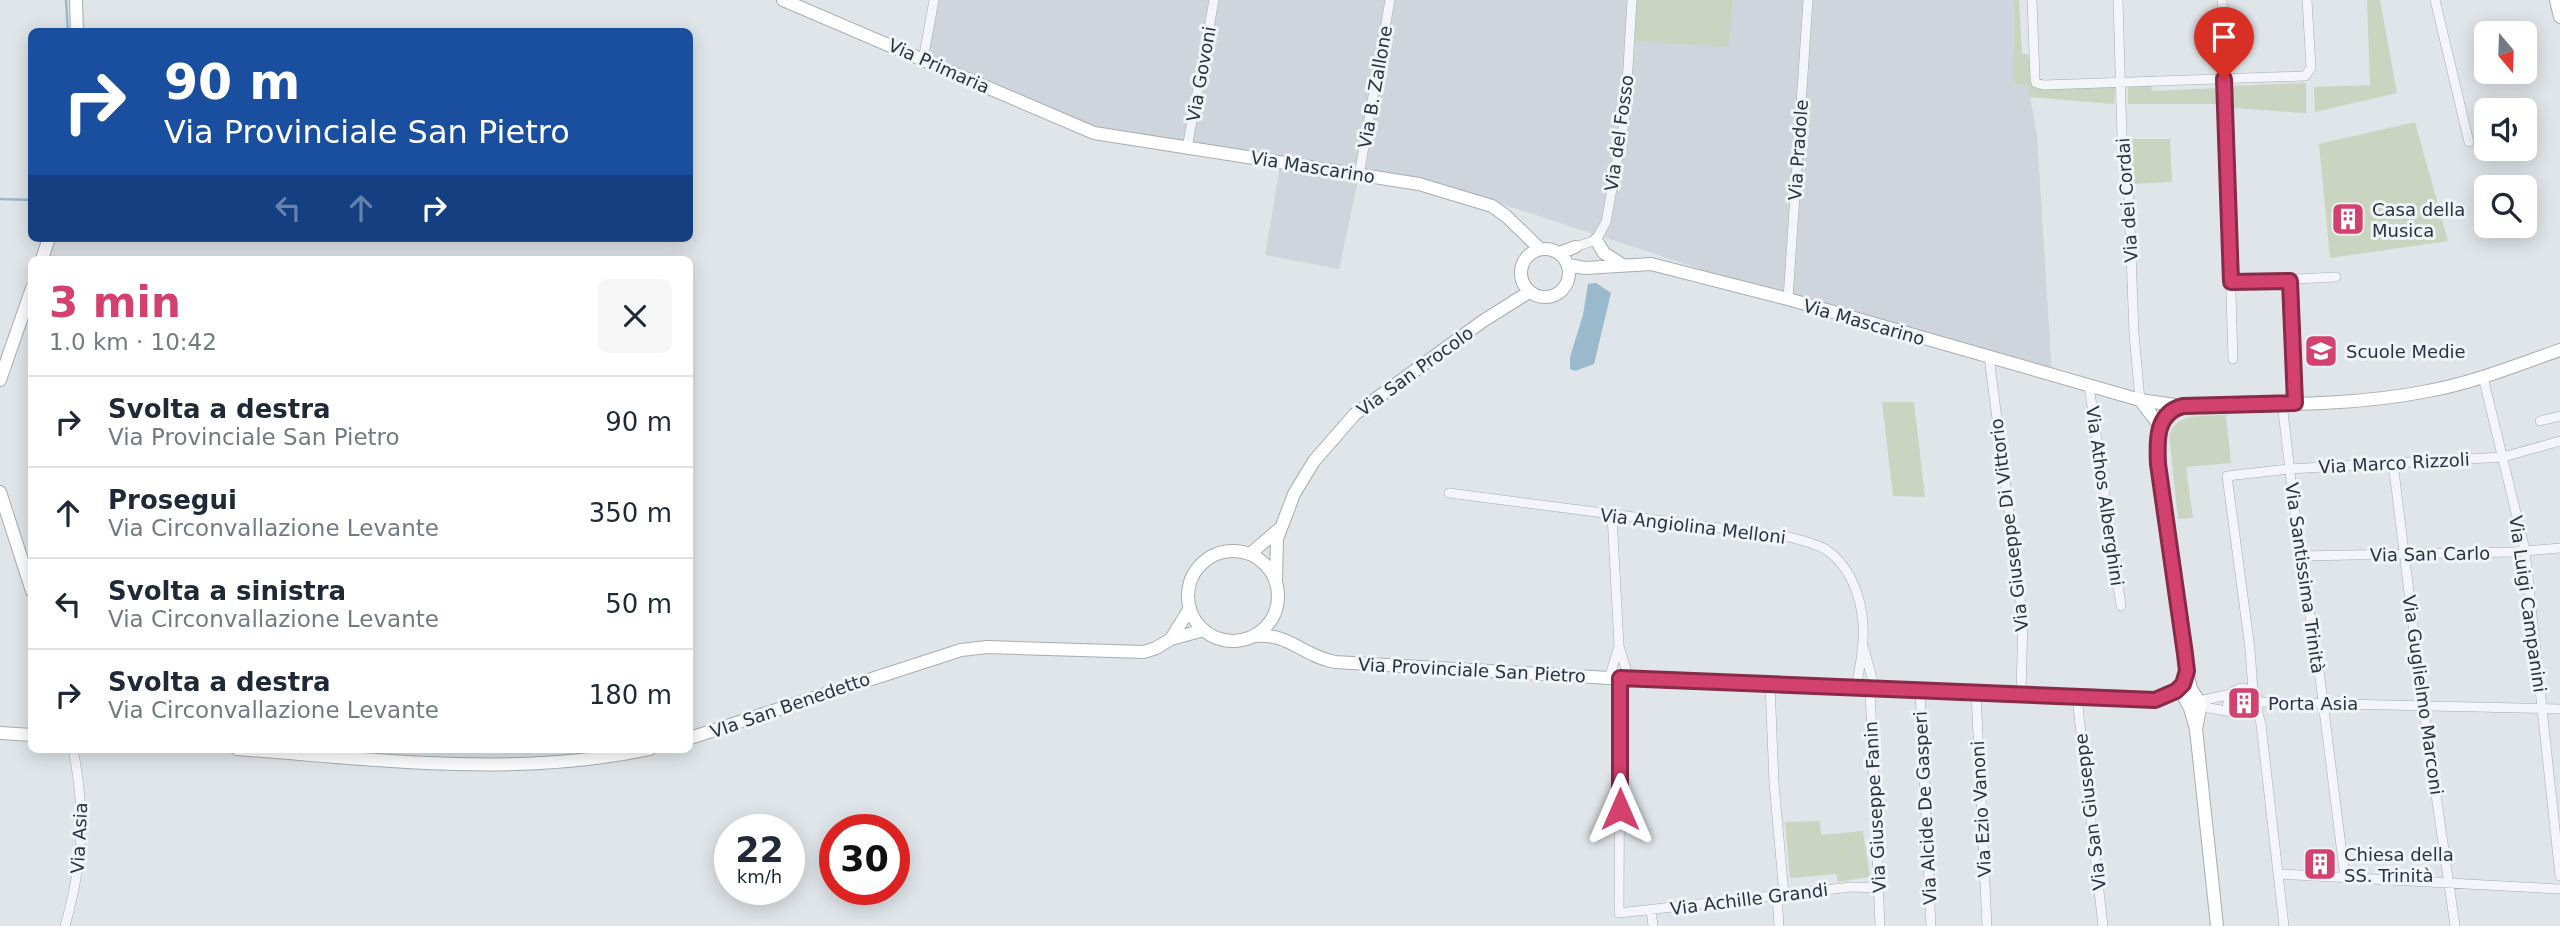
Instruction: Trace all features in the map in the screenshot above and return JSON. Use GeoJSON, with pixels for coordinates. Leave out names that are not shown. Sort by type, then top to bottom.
{"type":"FeatureCollection","features":[{"type":"Feature","properties":{"kind":"main road"},"geometry":{"type":"LineString","coordinates":[[76,0],[77,28]]}},
{"type":"Feature","properties":{"kind":"main road","name":"Via Primaria"},"geometry":{"type":"LineString","coordinates":[[783,0],[1094,133]]}},
{"type":"Feature","properties":{"kind":"main road"},"geometry":{"type":"LineString","coordinates":[[2556,0],[2560,17]]}},
{"type":"Feature","properties":{"kind":"main road","name":"Via Mascarino"},"geometry":{"type":"LineString","coordinates":[[1094,133],[1419,184],[1492,206],[1521,230],[1535,252]]}},
{"type":"Feature","properties":{"kind":"main road"},"geometry":{"type":"LineString","coordinates":[[1596,240],[1604,253],[1621,264]]}},
{"type":"Feature","properties":{"kind":"main road"},"geometry":{"type":"LineString","coordinates":[[1565,264],[1549,249],[1535,252],[1521,268],[1526,287],[1543,297],[1550,297],[1563,290],[1565,264],[1575,247]]}},
{"type":"Feature","properties":{"kind":"main road","name":"Via Mascarino"},"geometry":{"type":"LineString","coordinates":[[1565,264],[1586,268],[1651,264],[1788,299],[2140,400],[2183,406],[2289,403],[2416,393],[2483,377],[2560,350]]}},
{"type":"Feature","properties":{"kind":"main road","name":"Via San Procolo"},"geometry":{"type":"LineString","coordinates":[[1280,528],[1294,494],[1314,461],[1355,414],[1526,287]]}},
{"type":"Feature","properties":{"kind":"main road"},"geometry":{"type":"LineString","coordinates":[[0,380],[28,300]]}},
{"type":"Feature","properties":{"kind":"main road"},"geometry":{"type":"LineString","coordinates":[[2140,400],[2160,426]]}},
{"type":"Feature","properties":{"kind":"main road"},"geometry":{"type":"LineString","coordinates":[[2183,406],[2172,411],[2160,426],[2157,439],[2158,464],[2197,724],[2217,926]]}},
{"type":"Feature","properties":{"kind":"main road"},"geometry":{"type":"LineString","coordinates":[[0,492],[28,579]]}},
{"type":"Feature","properties":{"kind":"main road"},"geometry":{"type":"LineString","coordinates":[[1250,554],[1280,528]]}},
{"type":"Feature","properties":{"kind":"main road"},"geometry":{"type":"LineString","coordinates":[[1254,636],[1269,624],[1276,612],[1277,539],[1280,528]]}},
{"type":"Feature","properties":{"kind":"main road"},"geometry":{"type":"LineString","coordinates":[[1276,580],[1268,567],[1250,554],[1222,552],[1205,561],[1190,582],[1190,608],[1198,624],[1221,639],[1233,641],[1270,635],[1289,641]]}},
{"type":"Feature","properties":{"kind":"main road"},"geometry":{"type":"LineString","coordinates":[[1171,639],[1190,608]]}},
{"type":"Feature","properties":{"kind":"main road"},"geometry":{"type":"LineString","coordinates":[[1276,612],[1289,641]]}},
{"type":"Feature","properties":{"kind":"main road"},"geometry":{"type":"LineString","coordinates":[[1171,639],[1204,630]]}},
{"type":"Feature","properties":{"kind":"main road","name":"VIa San Benedetto"},"geometry":{"type":"LineString","coordinates":[[693,737],[961,650],[987,647],[1144,652],[1171,639]]}},
{"type":"Feature","properties":{"kind":"main road","name":"Via Provinciale San Pietro"},"geometry":{"type":"LineString","coordinates":[[1289,641],[1314,657],[1335,662],[1619,678],[2021,693],[2122,700],[2193,699]]}},
{"type":"Feature","properties":{"kind":"main road"},"geometry":{"type":"LineString","coordinates":[[2155,700],[2179,688],[2187,671]]}},
{"type":"Feature","properties":{"kind":"main road"},"geometry":{"type":"LineString","coordinates":[[2179,688],[2193,699]]}},
{"type":"Feature","properties":{"kind":"main road"},"geometry":{"type":"LineString","coordinates":[[0,733],[28,735]]}},
{"type":"Feature","properties":{"kind":"main road"},"geometry":{"type":"LineString","coordinates":[[296,753],[458,764],[541,763],[632,753]]}},
{"type":"Feature","properties":{"kind":"street"},"geometry":{"type":"LineString","coordinates":[[923,60],[934,0]]}},
{"type":"Feature","properties":{"kind":"street","name":"Via Govoni"},"geometry":{"type":"LineString","coordinates":[[1187,148],[1214,0]]}},
{"type":"Feature","properties":{"kind":"street","name":"Via B. Zallone"},"geometry":{"type":"LineString","coordinates":[[1359,175],[1390,0]]}},
{"type":"Feature","properties":{"kind":"street","name":"Via del Fosso"},"geometry":{"type":"LineString","coordinates":[[1596,240],[1606,222],[1621,144],[1632,0]]}},
{"type":"Feature","properties":{"kind":"street","name":"Via Pradole"},"geometry":{"type":"LineString","coordinates":[[1788,299],[1808,0]]}},
{"type":"Feature","properties":{"kind":"street"},"geometry":{"type":"LineString","coordinates":[[2032,0],[2036,83],[2044,85],[2305,76],[2309,74],[2307,0]]}},
{"type":"Feature","properties":{"kind":"street","name":"Via dei Cordai"},"geometry":{"type":"LineString","coordinates":[[2118,0],[2122,138],[2128,173],[2134,334],[2140,400]]}},
{"type":"Feature","properties":{"kind":"street"},"geometry":{"type":"LineString","coordinates":[[2222,0],[2233,359]]}},
{"type":"Feature","properties":{"kind":"street"},"geometry":{"type":"LineString","coordinates":[[2435,0],[2469,142]]}},
{"type":"Feature","properties":{"kind":"street"},"geometry":{"type":"LineString","coordinates":[[1575,247],[1596,240]]}},
{"type":"Feature","properties":{"kind":"street"},"geometry":{"type":"LineString","coordinates":[[2231,282],[2336,277]]}},
{"type":"Feature","properties":{"kind":"street","name":"Via Santissima Trinità"},"geometry":{"type":"LineString","coordinates":[[2290,281],[2289,469],[2345,878]]}},
{"type":"Feature","properties":{"kind":"street","name":"Via Giuseppe Di Vittorio"},"geometry":{"type":"LineString","coordinates":[[1989,357],[2023,619],[2021,693]]}},
{"type":"Feature","properties":{"kind":"street","name":"Via Luigi Campanini"},"geometry":{"type":"LineString","coordinates":[[2483,377],[2525,550],[2560,876]]}},
{"type":"Feature","properties":{"kind":"street","name":"Via Athos Alberghini"},"geometry":{"type":"LineString","coordinates":[[2089,386],[2122,606]]}},
{"type":"Feature","properties":{"kind":"street"},"geometry":{"type":"LineString","coordinates":[[2540,421],[2560,416]]}},
{"type":"Feature","properties":{"kind":"street","name":"Via Marco Rizzoli"},"geometry":{"type":"LineString","coordinates":[[2253,691],[2227,476],[2289,469],[2503,457],[2560,442]]}},
{"type":"Feature","properties":{"kind":"street","name":"Via Guglielmo Marconi"},"geometry":{"type":"LineString","coordinates":[[2393,463],[2423,705],[2455,926]]}},
{"type":"Feature","properties":{"kind":"street","name":"Via Angiolina Melloni"},"geometry":{"type":"LineString","coordinates":[[1449,493],[1789,537],[1823,548],[1836,558],[1854,585],[1859,599],[1867,688]]}},
{"type":"Feature","properties":{"kind":"street"},"geometry":{"type":"LineString","coordinates":[[1612,515],[1619,678]]}},
{"type":"Feature","properties":{"kind":"street","name":"Via San Carlo"},"geometry":{"type":"LineString","coordinates":[[2300,556],[2560,548]]}},
{"type":"Feature","properties":{"kind":"street"},"geometry":{"type":"LineString","coordinates":[[1619,646],[1619,678]]}},
{"type":"Feature","properties":{"kind":"street","name":"Via Angiolina Melloni"},"geometry":{"type":"LineString","coordinates":[[1863,648],[1867,688]]}},
{"type":"Feature","properties":{"kind":"street","name":"Via Achille Grandi"},"geometry":{"type":"LineString","coordinates":[[1619,678],[1619,913],[1851,887],[1879,888]]}},
{"type":"Feature","properties":{"kind":"street"},"geometry":{"type":"LineString","coordinates":[[1770,684],[1781,895],[1779,926]]}},
{"type":"Feature","properties":{"kind":"street","name":"Via Giuseppe Fanin"},"geometry":{"type":"LineString","coordinates":[[1867,688],[1880,926]]}},
{"type":"Feature","properties":{"kind":"street"},"geometry":{"type":"LineString","coordinates":[[2193,699],[2231,694],[2240,688],[2253,691],[2261,724],[2284,926]]}},
{"type":"Feature","properties":{"kind":"street","name":"Via Alcide De Gasperi"},"geometry":{"type":"LineString","coordinates":[[1920,691],[1931,926]]}},
{"type":"Feature","properties":{"kind":"street","name":"Via Ezio Vanoni"},"geometry":{"type":"LineString","coordinates":[[1976,693],[1987,926]]}},
{"type":"Feature","properties":{"kind":"street"},"geometry":{"type":"LineString","coordinates":[[2231,694],[2228,704],[2232,712]]}},
{"type":"Feature","properties":{"kind":"street","name":"Via San Giuseppe"},"geometry":{"type":"LineString","coordinates":[[2077,698],[2103,926]]}},
{"type":"Feature","properties":{"kind":"street"},"geometry":{"type":"LineString","coordinates":[[2193,699],[2209,708],[2239,714],[2258,706],[2323,703],[2560,709]]}},
{"type":"Feature","properties":{"kind":"street"},"geometry":{"type":"LineString","coordinates":[[2197,724],[2206,713],[2220,711]]}},
{"type":"Feature","properties":{"kind":"street","name":"Via Asia"},"geometry":{"type":"LineString","coordinates":[[65,926],[77,883],[81,851],[82,795],[75,753]]}},
{"type":"Feature","properties":{"kind":"street"},"geometry":{"type":"LineString","coordinates":[[2279,874],[2560,889]]}},
{"type":"Feature","properties":{"kind":"street"},"geometry":{"type":"LineString","coordinates":[[1651,910],[1653,926]]}},
{"type":"Feature","properties":{"kind":"shaded area"},"geometry":{"type":"Polygon","coordinates":[[[930,0],[1636,0],[1727,47],[1733,0],[2014,0],[2013,83],[2028,86],[2037,135],[2052,375],[1768,291],[1468,193],[1359,176],[1339,269],[1265,255],[1281,160],[1089,130],[919,64],[930,0]]]}},
{"type":"Feature","properties":{"kind":"green space"},"geometry":{"type":"Polygon","coordinates":[[[1636,0],[1733,0],[1728,47],[1634,41],[1636,0]]]}},
{"type":"Feature","properties":{"kind":"green space"},"geometry":{"type":"Polygon","coordinates":[[[2014,0],[2019,0],[2022,54],[2028,54],[2033,83],[2115,86],[2114,104],[2030,97],[2028,86],[2013,83],[2014,0]]]}},
{"type":"Feature","properties":{"kind":"green space"},"geometry":{"type":"Polygon","coordinates":[[[2367,0],[2380,0],[2397,93],[2315,112],[2314,87],[2370,85],[2367,0]]]}},
{"type":"Feature","properties":{"kind":"green space"},"geometry":{"type":"Polygon","coordinates":[[[2306,83],[2306,113],[2231,108],[2230,86],[2306,83]]]}},
{"type":"Feature","properties":{"kind":"green space"},"geometry":{"type":"Polygon","coordinates":[[[2151,84],[2152,91],[2220,88],[2220,104],[2128,104],[2128,85],[2151,84]]]}},
{"type":"Feature","properties":{"kind":"green space"},"geometry":{"type":"Polygon","coordinates":[[[2415,122],[2448,241],[2330,258],[2319,144],[2415,122]]]}},
{"type":"Feature","properties":{"kind":"green space"},"geometry":{"type":"Polygon","coordinates":[[[2129,139],[2170,139],[2172,182],[2134,184],[2129,139]]]}},
{"type":"Feature","properties":{"kind":"green space"},"geometry":{"type":"Polygon","coordinates":[[[1882,402],[1914,402],[1925,497],[1893,496],[1882,402]]]}},
{"type":"Feature","properties":{"kind":"green space"},"geometry":{"type":"Polygon","coordinates":[[[2226,415],[2231,463],[2186,467],[2193,518],[2178,519],[2169,434],[2174,426],[2186,418],[2226,415]]]}},
{"type":"Feature","properties":{"kind":"green space"},"geometry":{"type":"Polygon","coordinates":[[[1820,821],[1821,835],[1863,831],[1870,877],[1838,882],[1836,874],[1790,878],[1785,822],[1820,821]]]}},
{"type":"Feature","properties":{"kind":"water"},"geometry":{"type":"Polygon","coordinates":[[[1596,283],[1611,293],[1594,364],[1575,371],[1570,369],[1570,357],[1583,315],[1588,284],[1596,283]]]}},
{"type":"Feature","properties":{"kind":"waterway"},"geometry":{"type":"LineString","coordinates":[[66,0],[68,28]]}},
{"type":"Feature","properties":{"kind":"waterway"},"geometry":{"type":"LineString","coordinates":[[0,199],[28,200]]}},
{"type":"Feature","properties":{"kind":"place","name":"Casa della Musica"},"geometry":{"type":"Point","coordinates":[2348,219]}},
{"type":"Feature","properties":{"kind":"place","name":"Scuole Medie"},"geometry":{"type":"Point","coordinates":[2321,351]}},
{"type":"Feature","properties":{"kind":"place","name":"Porta Asia"},"geometry":{"type":"Point","coordinates":[2244,703]}},
{"type":"Feature","properties":{"kind":"place","name":"Chiesa della SS. Trinità"},"geometry":{"type":"Point","coordinates":[2320,864]}},
{"type":"Feature","properties":{"kind":"route"},"geometry":{"type":"LineString","coordinates":[[1620,809],[1620,678],[2021,693],[2122,700],[2155,700],[2176,691],[2183,684],[2187,671],[2158,464],[2157,439],[2160,426],[2172,411],[2183,406],[2295,403],[2290,281],[2231,282],[2224,79]]}}]}
